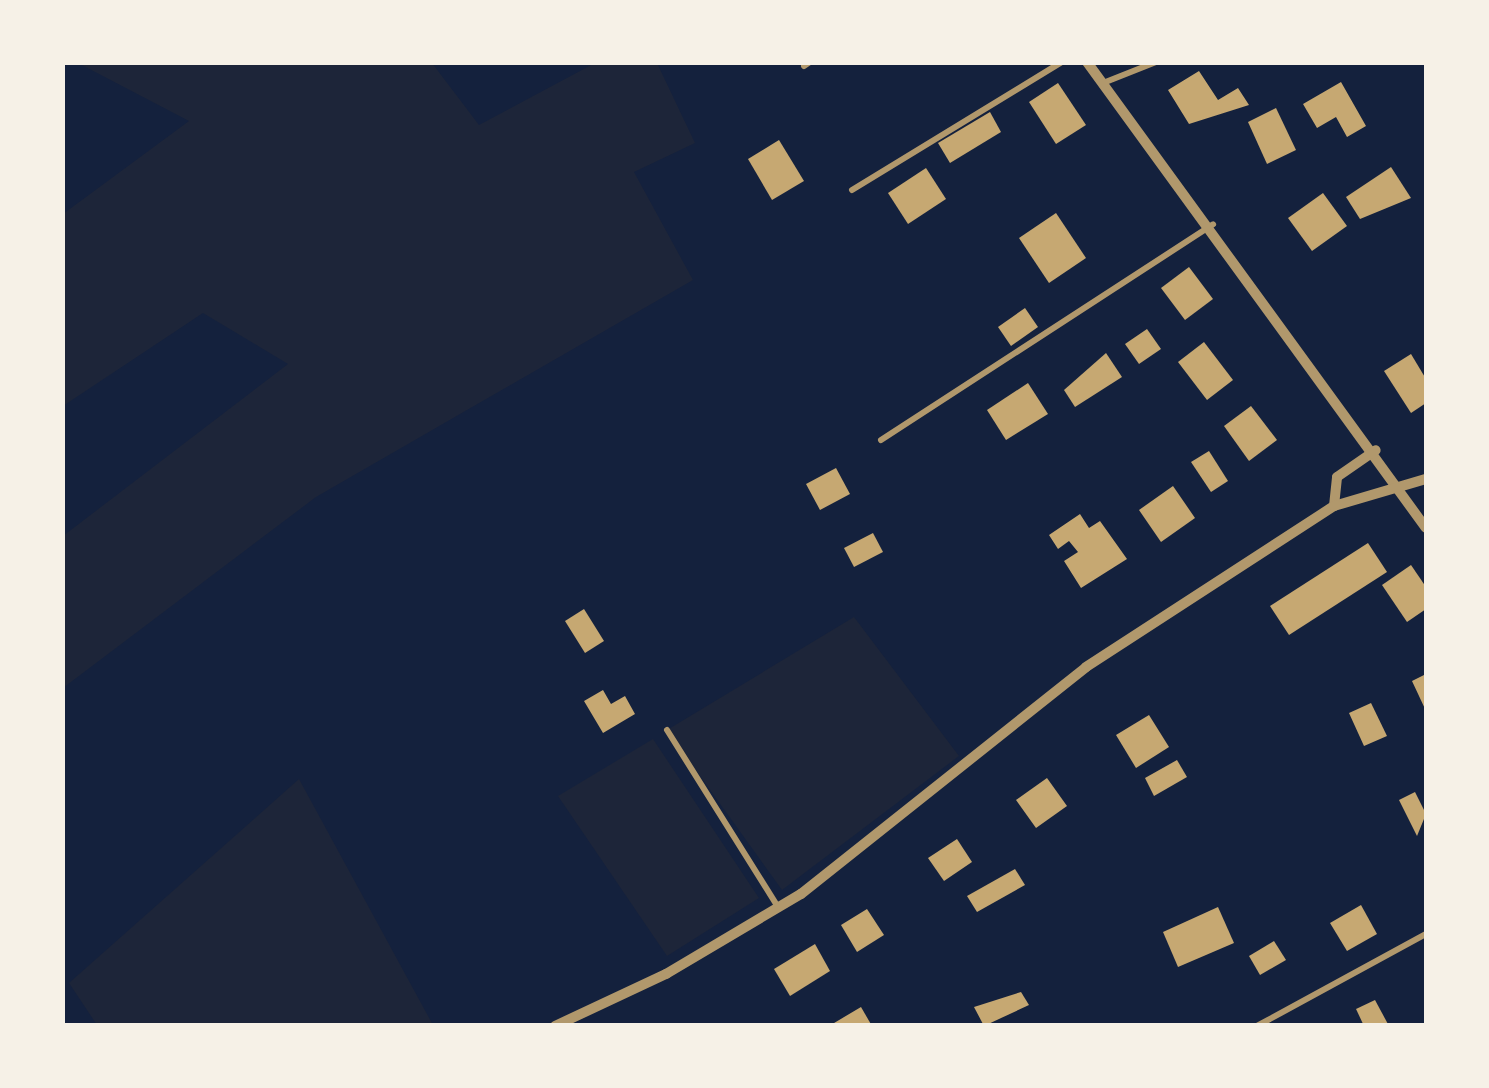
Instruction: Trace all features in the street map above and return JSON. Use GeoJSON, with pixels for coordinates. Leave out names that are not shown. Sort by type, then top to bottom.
{"type":"FeatureCollection","features":[{"type":"Feature","properties":{"kind":"street"},"geometry":{"type":"LineString","coordinates":[[1088,62],[1213,224],[1401,485],[1426,528]]}},
{"type":"Feature","properties":{"kind":"street"},"geometry":{"type":"LineString","coordinates":[[1334,506],[1337,477],[1376,450]]}},
{"type":"Feature","properties":{"kind":"street"},"geometry":{"type":"LineString","coordinates":[[555,1026],[778,908],[1086,667],[1334,506],[1426,479]]}},
{"type":"Feature","properties":{"kind":"lane"},"geometry":{"type":"LineString","coordinates":[[852,190],[1062,62]]}},
{"type":"Feature","properties":{"kind":"lane"},"geometry":{"type":"LineString","coordinates":[[1103,84],[1156,62]]}},
{"type":"Feature","properties":{"kind":"lane"},"geometry":{"type":"LineString","coordinates":[[881,440],[1213,224]]}},
{"type":"Feature","properties":{"kind":"lane"},"geometry":{"type":"LineString","coordinates":[[667,730],[778,908]]}},
{"type":"Feature","properties":{"kind":"lane"},"geometry":{"type":"LineString","coordinates":[[1257,1026],[1426,934]]}},
{"type":"Feature","properties":{"kind":"shaded area"},"geometry":{"type":"Polygon","coordinates":[[[78,63],[432,63],[479,125],[595,63],[657,63],[695,143],[634,172],[693,280],[316,497],[63,688],[63,536],[288,364],[203,313],[63,406],[63,214],[189,121],[78,63]]]}},
{"type":"Feature","properties":{"kind":"shaded area"},"geometry":{"type":"Polygon","coordinates":[[[854,617],[959,756],[782,890],[667,730],[854,617]]]}},
{"type":"Feature","properties":{"kind":"shaded area"},"geometry":{"type":"Polygon","coordinates":[[[653,739],[759,898],[667,956],[558,796],[653,739]]]}},
{"type":"Feature","properties":{"kind":"shaded area"},"geometry":{"type":"Polygon","coordinates":[[[299,779],[433,1025],[97,1025],[69,983],[299,779]]]}},
{"type":"Feature","properties":{"kind":"building"},"geometry":{"type":"Polygon","coordinates":[[[1199,71],[1218,100],[1238,88],[1249,105],[1189,124],[1168,90],[1199,71]]]}},
{"type":"Feature","properties":{"kind":"building"},"geometry":{"type":"Polygon","coordinates":[[[1341,82],[1366,126],[1347,137],[1336,117],[1317,128],[1303,104],[1341,82]]]}},
{"type":"Feature","properties":{"kind":"building"},"geometry":{"type":"Polygon","coordinates":[[[1058,83],[1086,125],[1056,144],[1029,102],[1058,83]]]}},
{"type":"Feature","properties":{"kind":"building"},"geometry":{"type":"Polygon","coordinates":[[[1276,108],[1296,150],[1267,164],[1248,122],[1276,108]]]}},
{"type":"Feature","properties":{"kind":"building"},"geometry":{"type":"Polygon","coordinates":[[[990,112],[1001,132],[950,163],[938,143],[990,112]]]}},
{"type":"Feature","properties":{"kind":"building"},"geometry":{"type":"Polygon","coordinates":[[[779,140],[804,181],[772,200],[748,159],[779,140]]]}},
{"type":"Feature","properties":{"kind":"building"},"geometry":{"type":"Polygon","coordinates":[[[1391,167],[1411,198],[1360,219],[1346,197],[1391,167]]]}},
{"type":"Feature","properties":{"kind":"building"},"geometry":{"type":"Polygon","coordinates":[[[926,168],[946,199],[908,224],[888,193],[926,168]]]}},
{"type":"Feature","properties":{"kind":"building"},"geometry":{"type":"Polygon","coordinates":[[[1323,193],[1347,226],[1312,251],[1288,218],[1323,193]]]}},
{"type":"Feature","properties":{"kind":"building"},"geometry":{"type":"Polygon","coordinates":[[[1056,213],[1086,258],[1049,283],[1019,238],[1056,213]]]}},
{"type":"Feature","properties":{"kind":"building"},"geometry":{"type":"Polygon","coordinates":[[[1189,267],[1213,299],[1185,320],[1161,288],[1189,267]]]}},
{"type":"Feature","properties":{"kind":"building"},"geometry":{"type":"Polygon","coordinates":[[[1025,308],[1038,327],[1011,346],[998,327],[1025,308]]]}},
{"type":"Feature","properties":{"kind":"building"},"geometry":{"type":"Polygon","coordinates":[[[1147,329],[1161,349],[1139,364],[1125,344],[1147,329]]]}},
{"type":"Feature","properties":{"kind":"building"},"geometry":{"type":"Polygon","coordinates":[[[1204,342],[1233,380],[1207,400],[1178,362],[1204,342]]]}},
{"type":"Feature","properties":{"kind":"building"},"geometry":{"type":"Polygon","coordinates":[[[1106,353],[1122,377],[1075,407],[1064,390],[1106,353]]]}},
{"type":"Feature","properties":{"kind":"building"},"geometry":{"type":"Polygon","coordinates":[[[1411,354],[1426,379],[1426,403],[1411,413],[1384,371],[1411,354]]]}},
{"type":"Feature","properties":{"kind":"building"},"geometry":{"type":"Polygon","coordinates":[[[1028,383],[1048,414],[1006,440],[987,410],[1028,383]]]}},
{"type":"Feature","properties":{"kind":"building"},"geometry":{"type":"Polygon","coordinates":[[[1251,406],[1277,440],[1249,461],[1224,426],[1251,406]]]}},
{"type":"Feature","properties":{"kind":"building"},"geometry":{"type":"Polygon","coordinates":[[[1209,451],[1228,481],[1211,492],[1191,462],[1209,451]]]}},
{"type":"Feature","properties":{"kind":"building"},"geometry":{"type":"Polygon","coordinates":[[[836,468],[850,494],[820,510],[806,484],[836,468]]]}},
{"type":"Feature","properties":{"kind":"building"},"geometry":{"type":"Polygon","coordinates":[[[1173,486],[1195,518],[1161,542],[1139,510],[1173,486]]]}},
{"type":"Feature","properties":{"kind":"building"},"geometry":{"type":"Polygon","coordinates":[[[1080,514],[1089,528],[1100,521],[1127,559],[1081,588],[1064,561],[1078,552],[1069,541],[1058,549],[1049,535],[1080,514]]]}},
{"type":"Feature","properties":{"kind":"building"},"geometry":{"type":"Polygon","coordinates":[[[873,533],[883,552],[854,567],[844,548],[873,533]]]}},
{"type":"Feature","properties":{"kind":"building"},"geometry":{"type":"Polygon","coordinates":[[[1368,543],[1387,572],[1289,635],[1270,606],[1368,543]]]}},
{"type":"Feature","properties":{"kind":"building"},"geometry":{"type":"Polygon","coordinates":[[[1411,565],[1426,587],[1426,609],[1407,622],[1382,585],[1411,565]]]}},
{"type":"Feature","properties":{"kind":"building"},"geometry":{"type":"Polygon","coordinates":[[[584,609],[604,641],[585,653],[565,621],[584,609]]]}},
{"type":"Feature","properties":{"kind":"building"},"geometry":{"type":"Polygon","coordinates":[[[1426,674],[1426,711],[1412,681],[1426,674]]]}},
{"type":"Feature","properties":{"kind":"building"},"geometry":{"type":"Polygon","coordinates":[[[603,690],[611,704],[625,696],[635,714],[603,733],[584,701],[603,690]]]}},
{"type":"Feature","properties":{"kind":"building"},"geometry":{"type":"Polygon","coordinates":[[[1371,703],[1387,736],[1364,746],[1349,713],[1371,703]]]}},
{"type":"Feature","properties":{"kind":"building"},"geometry":{"type":"Polygon","coordinates":[[[1149,715],[1169,747],[1136,768],[1116,735],[1149,715]]]}},
{"type":"Feature","properties":{"kind":"building"},"geometry":{"type":"Polygon","coordinates":[[[1177,760],[1187,777],[1154,796],[1145,778],[1177,760]]]}},
{"type":"Feature","properties":{"kind":"building"},"geometry":{"type":"Polygon","coordinates":[[[1047,778],[1067,806],[1036,828],[1016,800],[1047,778]]]}},
{"type":"Feature","properties":{"kind":"building"},"geometry":{"type":"Polygon","coordinates":[[[1415,792],[1426,814],[1417,836],[1399,800],[1415,792]]]}},
{"type":"Feature","properties":{"kind":"building"},"geometry":{"type":"Polygon","coordinates":[[[957,839],[972,862],[944,881],[928,858],[957,839]]]}},
{"type":"Feature","properties":{"kind":"building"},"geometry":{"type":"Polygon","coordinates":[[[1015,869],[1025,885],[977,912],[967,896],[1015,869]]]}},
{"type":"Feature","properties":{"kind":"building"},"geometry":{"type":"Polygon","coordinates":[[[1361,905],[1377,934],[1347,951],[1330,923],[1361,905]]]}},
{"type":"Feature","properties":{"kind":"building"},"geometry":{"type":"Polygon","coordinates":[[[1218,907],[1234,943],[1178,967],[1163,932],[1218,907]]]}},
{"type":"Feature","properties":{"kind":"building"},"geometry":{"type":"Polygon","coordinates":[[[867,909],[884,935],[857,952],[841,925],[867,909]]]}},
{"type":"Feature","properties":{"kind":"building"},"geometry":{"type":"Polygon","coordinates":[[[1274,941],[1286,960],[1260,975],[1249,956],[1274,941]]]}},
{"type":"Feature","properties":{"kind":"building"},"geometry":{"type":"Polygon","coordinates":[[[815,944],[830,971],[790,996],[774,969],[815,944]]]}},
{"type":"Feature","properties":{"kind":"building"},"geometry":{"type":"Polygon","coordinates":[[[1021,992],[1029,1005],[984,1026],[974,1007],[1021,992]]]}},
{"type":"Feature","properties":{"kind":"building"},"geometry":{"type":"Polygon","coordinates":[[[1375,1000],[1389,1026],[1364,1026],[1356,1009],[1375,1000]]]}},
{"type":"Feature","properties":{"kind":"building"},"geometry":{"type":"Polygon","coordinates":[[[861,1007],[872,1026],[829,1026],[861,1007]]]}}]}
